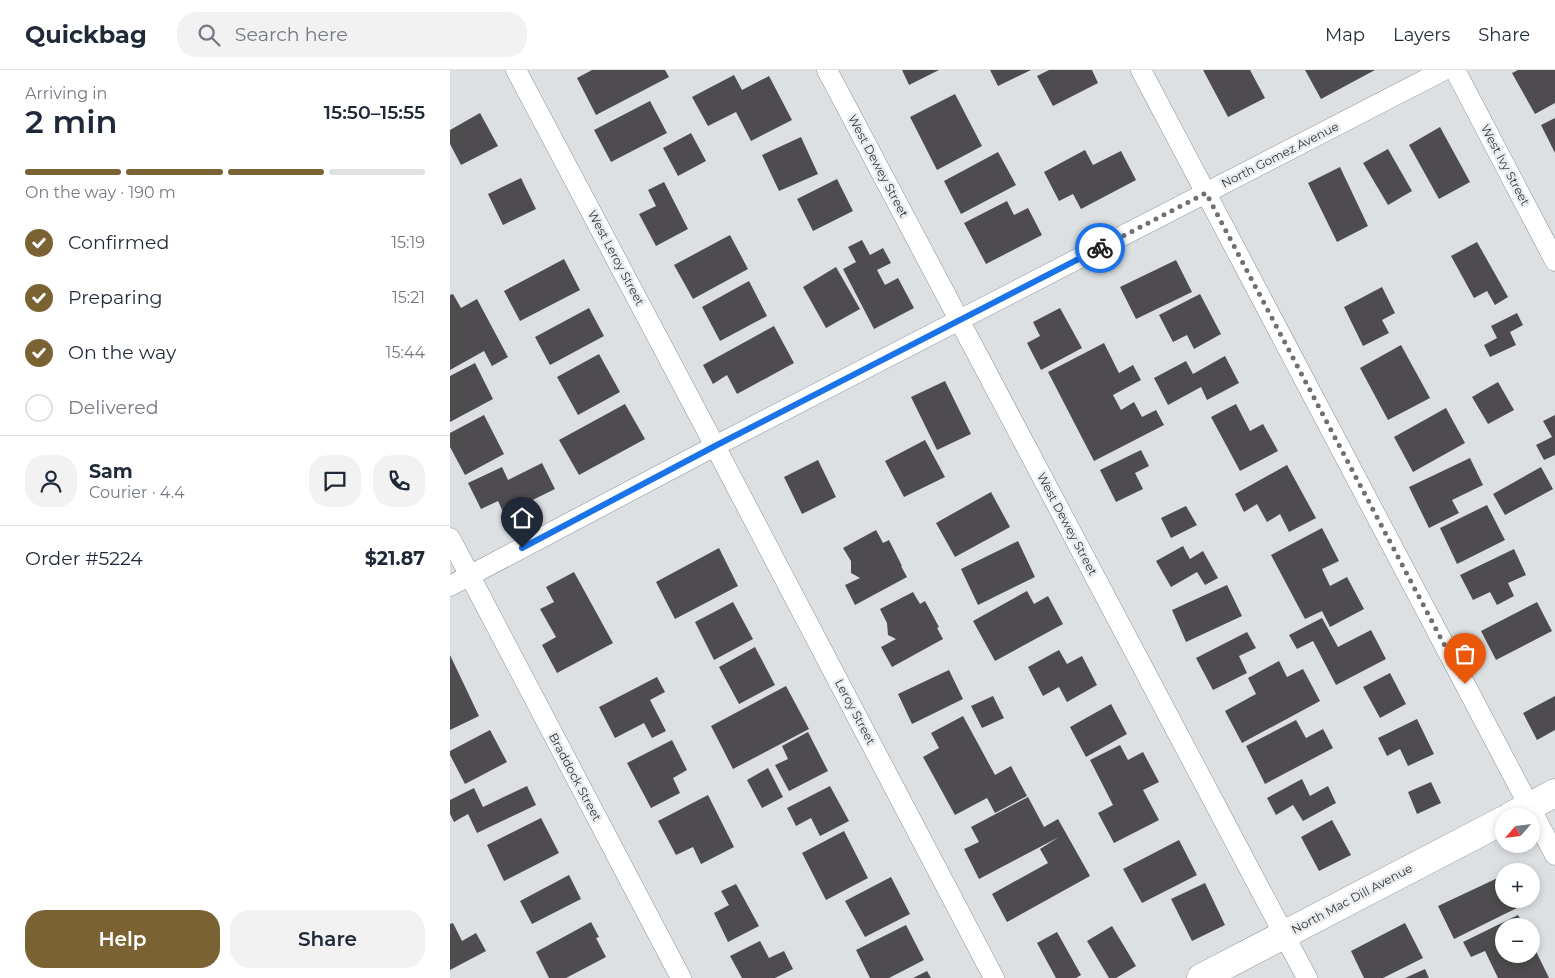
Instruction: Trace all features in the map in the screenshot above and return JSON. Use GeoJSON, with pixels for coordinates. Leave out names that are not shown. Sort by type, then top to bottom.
{"type":"FeatureCollection","features":[{"type":"Feature","properties":{"kind":"street","name":"West Leroy Street"},"geometry":{"type":"LineString","coordinates":[[516,70],[715,446]]}},
{"type":"Feature","properties":{"kind":"street","name":"West Dewey Street"},"geometry":{"type":"LineString","coordinates":[[826,70],[1307,978]]}},
{"type":"Feature","properties":{"kind":"street"},"geometry":{"type":"LineString","coordinates":[[1141,70],[1206,193],[1518,808]]}},
{"type":"Feature","properties":{"kind":"street","name":"North Gomez Avenue"},"geometry":{"type":"LineString","coordinates":[[450,586],[715,446],[1444,70]]}},
{"type":"Feature","properties":{"kind":"street","name":"West Ivy Street"},"geometry":{"type":"LineString","coordinates":[[1455,70],[1555,261]]}},
{"type":"Feature","properties":{"kind":"street","name":"Leroy Street"},"geometry":{"type":"LineString","coordinates":[[715,446],[994,978]]}},
{"type":"Feature","properties":{"kind":"street","name":"Braddock Street"},"geometry":{"type":"LineString","coordinates":[[450,538],[681,978]]}},
{"type":"Feature","properties":{"kind":"street"},"geometry":{"type":"LineString","coordinates":[[1526,808],[1555,793]]}},
{"type":"Feature","properties":{"kind":"street","name":"North Mac Dill Avenue"},"geometry":{"type":"LineString","coordinates":[[1201,978],[1495,825]]}},
{"type":"Feature","properties":{"kind":"street"},"geometry":{"type":"LineString","coordinates":[[1540,836],[1555,855]]}},
{"type":"Feature","properties":{"kind":"building"},"geometry":{"type":"Polygon","coordinates":[[[592,70],[665,70],[669,77],[596,115],[577,78],[592,70]]]}},
{"type":"Feature","properties":{"kind":"building"},"geometry":{"type":"Polygon","coordinates":[[[902,70],[939,70],[909,85],[902,70]]]}},
{"type":"Feature","properties":{"kind":"building"},"geometry":{"type":"Polygon","coordinates":[[[990,70],[1031,70],[998,86],[990,70]]]}},
{"type":"Feature","properties":{"kind":"building"},"geometry":{"type":"Polygon","coordinates":[[[1049,70],[1092,70],[1098,83],[1053,106],[1037,76],[1049,70]]]}},
{"type":"Feature","properties":{"kind":"building"},"geometry":{"type":"Polygon","coordinates":[[[1203,70],[1250,70],[1265,98],[1228,117],[1203,70]]]}},
{"type":"Feature","properties":{"kind":"building"},"geometry":{"type":"Polygon","coordinates":[[[1305,70],[1375,70],[1321,99],[1305,70]]]}},
{"type":"Feature","properties":{"kind":"building"},"geometry":{"type":"Polygon","coordinates":[[[1518,70],[1555,70],[1555,103],[1535,114],[1512,73],[1518,70]]]}},
{"type":"Feature","properties":{"kind":"building"},"geometry":{"type":"Polygon","coordinates":[[[734,75],[742,90],[769,76],[792,120],[751,141],[736,112],[708,126],[692,97],[734,75]]]}},
{"type":"Feature","properties":{"kind":"building"},"geometry":{"type":"Polygon","coordinates":[[[955,94],[982,146],[937,170],[910,117],[955,94]]]}},
{"type":"Feature","properties":{"kind":"building"},"geometry":{"type":"Polygon","coordinates":[[[650,101],[667,133],[611,162],[594,130],[650,101]]]}},
{"type":"Feature","properties":{"kind":"building"},"geometry":{"type":"Polygon","coordinates":[[[480,113],[498,146],[461,165],[450,144],[450,130],[480,113]]]}},
{"type":"Feature","properties":{"kind":"building"},"geometry":{"type":"Polygon","coordinates":[[[1555,118],[1555,153],[1541,125],[1555,118]]]}},
{"type":"Feature","properties":{"kind":"building"},"geometry":{"type":"Polygon","coordinates":[[[1440,127],[1470,182],[1439,199],[1409,145],[1440,127]]]}},
{"type":"Feature","properties":{"kind":"building"},"geometry":{"type":"Polygon","coordinates":[[[691,133],[706,161],[678,176],[663,148],[691,133]]]}},
{"type":"Feature","properties":{"kind":"building"},"geometry":{"type":"Polygon","coordinates":[[[801,137],[818,174],[779,191],[762,155],[801,137]]]}},
{"type":"Feature","properties":{"kind":"building"},"geometry":{"type":"Polygon","coordinates":[[[1388,149],[1412,191],[1388,205],[1363,163],[1388,149]]]}},
{"type":"Feature","properties":{"kind":"building"},"geometry":{"type":"Polygon","coordinates":[[[1085,150],[1093,165],[1121,151],[1136,180],[1081,209],[1073,194],[1059,201],[1044,172],[1085,150]]]}},
{"type":"Feature","properties":{"kind":"building"},"geometry":{"type":"Polygon","coordinates":[[[998,152],[1016,185],[961,214],[944,181],[998,152]]]}},
{"type":"Feature","properties":{"kind":"building"},"geometry":{"type":"Polygon","coordinates":[[[1340,167],[1368,226],[1337,242],[1308,183],[1340,167]]]}},
{"type":"Feature","properties":{"kind":"building"},"geometry":{"type":"Polygon","coordinates":[[[521,178],[536,209],[503,225],[488,194],[521,178]]]}},
{"type":"Feature","properties":{"kind":"building"},"geometry":{"type":"Polygon","coordinates":[[[837,179],[853,211],[813,231],[797,199],[837,179]]]}},
{"type":"Feature","properties":{"kind":"building"},"geometry":{"type":"Polygon","coordinates":[[[664,182],[688,229],[656,246],[639,214],[656,206],[648,190],[664,182]]]}},
{"type":"Feature","properties":{"kind":"building"},"geometry":{"type":"Polygon","coordinates":[[[1007,201],[1014,215],[1028,208],[1042,235],[986,264],[964,223],[1007,201]]]}},
{"type":"Feature","properties":{"kind":"building"},"geometry":{"type":"Polygon","coordinates":[[[730,235],[748,269],[693,299],[674,265],[730,235]]]}},
{"type":"Feature","properties":{"kind":"building"},"geometry":{"type":"Polygon","coordinates":[[[862,240],[870,255],[883,248],[891,263],[877,270],[885,285],[898,278],[914,308],[874,329],[843,269],[856,262],[848,247],[862,240]]]}},
{"type":"Feature","properties":{"kind":"building"},"geometry":{"type":"Polygon","coordinates":[[[1477,242],[1508,297],[1495,305],[1487,291],[1474,298],[1451,256],[1477,242]]]}},
{"type":"Feature","properties":{"kind":"building"},"geometry":{"type":"Polygon","coordinates":[[[564,259],[580,290],[520,321],[504,291],[564,259]]]}},
{"type":"Feature","properties":{"kind":"building"},"geometry":{"type":"Polygon","coordinates":[[[1176,260],[1192,292],[1136,319],[1120,287],[1176,260]]]}},
{"type":"Feature","properties":{"kind":"building"},"geometry":{"type":"Polygon","coordinates":[[[836,267],[860,309],[826,328],[803,287],[836,267]]]}},
{"type":"Feature","properties":{"kind":"building"},"geometry":{"type":"Polygon","coordinates":[[[749,281],[767,316],[720,341],[702,307],[749,281]]]}},
{"type":"Feature","properties":{"kind":"building"},"geometry":{"type":"Polygon","coordinates":[[[1382,287],[1395,313],[1382,320],[1389,333],[1363,346],[1344,307],[1382,287]]]}},
{"type":"Feature","properties":{"kind":"building"},"geometry":{"type":"Polygon","coordinates":[[[453,294],[461,308],[477,299],[508,357],[492,366],[484,351],[450,370],[450,295],[453,294]]]}},
{"type":"Feature","properties":{"kind":"building"},"geometry":{"type":"Polygon","coordinates":[[[1200,294],[1221,334],[1194,349],[1187,335],[1173,342],[1159,315],[1200,294]]]}},
{"type":"Feature","properties":{"kind":"building"},"geometry":{"type":"Polygon","coordinates":[[[589,308],[604,336],[550,365],[535,337],[589,308]]]}},
{"type":"Feature","properties":{"kind":"building"},"geometry":{"type":"Polygon","coordinates":[[[1060,308],[1082,348],[1041,370],[1027,343],[1040,336],[1033,322],[1060,308]]]}},
{"type":"Feature","properties":{"kind":"building"},"geometry":{"type":"Polygon","coordinates":[[[1517,313],[1523,325],[1510,332],[1516,345],[1490,357],[1484,345],[1497,338],[1491,326],[1517,313]]]}},
{"type":"Feature","properties":{"kind":"building"},"geometry":{"type":"Polygon","coordinates":[[[774,326],[794,363],[737,394],[727,375],[713,384],[703,365],[774,326]]]}},
{"type":"Feature","properties":{"kind":"building"},"geometry":{"type":"Polygon","coordinates":[[[1104,343],[1119,373],[1133,365],[1141,380],[1113,395],[1121,410],[1134,402],[1142,417],[1156,410],[1164,425],[1094,461],[1048,372],[1104,343]]]}},
{"type":"Feature","properties":{"kind":"building"},"geometry":{"type":"Polygon","coordinates":[[[1401,345],[1430,398],[1388,420],[1360,368],[1401,345]]]}},
{"type":"Feature","properties":{"kind":"building"},"geometry":{"type":"Polygon","coordinates":[[[599,354],[620,392],[578,415],[557,377],[599,354]]]}},
{"type":"Feature","properties":{"kind":"building"},"geometry":{"type":"Polygon","coordinates":[[[1225,356],[1239,383],[1207,400],[1201,387],[1168,405],[1154,378],[1186,361],[1193,374],[1225,356]]]}},
{"type":"Feature","properties":{"kind":"building"},"geometry":{"type":"Polygon","coordinates":[[[475,363],[493,399],[450,422],[450,376],[475,363]]]}},
{"type":"Feature","properties":{"kind":"building"},"geometry":{"type":"Polygon","coordinates":[[[945,381],[971,434],[937,450],[911,397],[945,381]]]}},
{"type":"Feature","properties":{"kind":"building"},"geometry":{"type":"Polygon","coordinates":[[[1498,382],[1514,410],[1488,424],[1472,397],[1498,382]]]}},
{"type":"Feature","properties":{"kind":"building"},"geometry":{"type":"Polygon","coordinates":[[[625,404],[645,439],[579,475],[559,440],[625,404]]]}},
{"type":"Feature","properties":{"kind":"building"},"geometry":{"type":"Polygon","coordinates":[[[1236,404],[1250,431],[1263,424],[1278,451],[1240,471],[1211,417],[1236,404]]]}},
{"type":"Feature","properties":{"kind":"building"},"geometry":{"type":"Polygon","coordinates":[[[1446,408],[1465,443],[1413,472],[1394,437],[1446,408]]]}},
{"type":"Feature","properties":{"kind":"building"},"geometry":{"type":"Polygon","coordinates":[[[484,415],[504,454],[465,475],[450,447],[450,433],[484,415]]]}},
{"type":"Feature","properties":{"kind":"building"},"geometry":{"type":"Polygon","coordinates":[[[1555,415],[1555,455],[1544,460],[1536,445],[1552,437],[1543,421],[1555,415]]]}},
{"type":"Feature","properties":{"kind":"building"},"geometry":{"type":"Polygon","coordinates":[[[925,440],[945,477],[904,497],[885,461],[925,440]]]}},
{"type":"Feature","properties":{"kind":"building"},"geometry":{"type":"Polygon","coordinates":[[[1141,450],[1149,466],[1135,473],[1143,489],[1116,502],[1100,470],[1141,450]]]}},
{"type":"Feature","properties":{"kind":"building"},"geometry":{"type":"Polygon","coordinates":[[[1470,458],[1483,485],[1452,500],[1459,513],[1429,528],[1409,487],[1470,458]]]}},
{"type":"Feature","properties":{"kind":"building"},"geometry":{"type":"Polygon","coordinates":[[[818,460],[836,497],[802,514],[784,477],[818,460]]]}},
{"type":"Feature","properties":{"kind":"building"},"geometry":{"type":"Polygon","coordinates":[[[542,463],[555,489],[504,514],[498,501],[481,509],[468,483],[502,467],[508,480],[542,463]]]}},
{"type":"Feature","properties":{"kind":"building"},"geometry":{"type":"Polygon","coordinates":[[[1287,465],[1316,518],[1289,532],[1280,514],[1267,522],[1257,504],[1244,512],[1235,494],[1287,465]]]}},
{"type":"Feature","properties":{"kind":"building"},"geometry":{"type":"Polygon","coordinates":[[[1541,467],[1553,489],[1505,515],[1493,494],[1541,467]]]}},
{"type":"Feature","properties":{"kind":"building"},"geometry":{"type":"Polygon","coordinates":[[[991,492],[1010,527],[955,557],[936,523],[991,492]]]}},
{"type":"Feature","properties":{"kind":"building"},"geometry":{"type":"Polygon","coordinates":[[[1487,505],[1505,540],[1457,564],[1440,528],[1487,505]]]}},
{"type":"Feature","properties":{"kind":"building"},"geometry":{"type":"Polygon","coordinates":[[[1186,506],[1197,525],[1171,538],[1161,518],[1186,506]]]}},
{"type":"Feature","properties":{"kind":"building"},"geometry":{"type":"Polygon","coordinates":[[[1322,528],[1339,561],[1322,569],[1330,586],[1347,577],[1364,609],[1330,627],[1322,611],[1305,619],[1271,555],[1322,528]]]}},
{"type":"Feature","properties":{"kind":"building"},"geometry":{"type":"Polygon","coordinates":[[[876,530],[883,543],[889,540],[907,577],[855,605],[845,585],[860,578],[851,573],[851,561],[843,548],[876,530]]]}},
{"type":"Feature","properties":{"kind":"building"},"geometry":{"type":"Polygon","coordinates":[[[1018,541],[1035,577],[978,605],[961,569],[1018,541]]]}},
{"type":"Feature","properties":{"kind":"building"},"geometry":{"type":"Polygon","coordinates":[[[1183,546],[1190,559],[1203,551],[1218,578],[1205,585],[1197,572],[1171,587],[1156,561],[1183,546]]]}},
{"type":"Feature","properties":{"kind":"building"},"geometry":{"type":"Polygon","coordinates":[[[719,548],[738,586],[675,619],[656,582],[719,548]]]}},
{"type":"Feature","properties":{"kind":"building"},"geometry":{"type":"Polygon","coordinates":[[[1514,549],[1526,575],[1508,583],[1514,596],[1497,605],[1490,592],[1473,600],[1460,575],[1514,549]]]}},
{"type":"Feature","properties":{"kind":"building"},"geometry":{"type":"Polygon","coordinates":[[[574,572],[613,643],[557,673],[542,645],[556,637],[540,609],[554,602],[546,587],[574,572]]]}},
{"type":"Feature","properties":{"kind":"building"},"geometry":{"type":"Polygon","coordinates":[[[1227,585],[1242,616],[1186,642],[1172,610],[1227,585]]]}},
{"type":"Feature","properties":{"kind":"building"},"geometry":{"type":"Polygon","coordinates":[[[1027,591],[1034,604],[1048,596],[1063,624],[995,661],[973,621],[1027,591]]]}},
{"type":"Feature","properties":{"kind":"building"},"geometry":{"type":"Polygon","coordinates":[[[913,592],[920,604],[925,601],[939,627],[937,628],[943,639],[892,667],[881,647],[896,639],[888,635],[887,623],[880,609],[913,592]]]}},
{"type":"Feature","properties":{"kind":"building"},"geometry":{"type":"Polygon","coordinates":[[[733,602],[753,639],[714,660],[695,622],[733,602]]]}},
{"type":"Feature","properties":{"kind":"building"},"geometry":{"type":"Polygon","coordinates":[[[1537,602],[1552,631],[1496,660],[1481,631],[1537,602]]]}},
{"type":"Feature","properties":{"kind":"building"},"geometry":{"type":"Polygon","coordinates":[[[1322,618],[1338,647],[1371,630],[1386,659],[1336,685],[1313,641],[1297,649],[1289,635],[1322,618]]]}},
{"type":"Feature","properties":{"kind":"building"},"geometry":{"type":"Polygon","coordinates":[[[1247,632],[1256,648],[1239,656],[1247,673],[1213,690],[1196,658],[1247,632]]]}},
{"type":"Feature","properties":{"kind":"building"},"geometry":{"type":"Polygon","coordinates":[[[755,647],[775,685],[739,704],[719,667],[755,647]]]}},
{"type":"Feature","properties":{"kind":"building"},"geometry":{"type":"Polygon","coordinates":[[[1059,650],[1067,664],[1082,656],[1097,685],[1067,702],[1059,687],[1043,696],[1028,667],[1059,650]]]}},
{"type":"Feature","properties":{"kind":"building"},"geometry":{"type":"Polygon","coordinates":[[[450,655],[479,716],[450,730],[450,655]]]}},
{"type":"Feature","properties":{"kind":"building"},"geometry":{"type":"Polygon","coordinates":[[[1279,661],[1287,677],[1303,669],[1320,701],[1242,743],[1225,711],[1256,694],[1248,678],[1279,661]]]}},
{"type":"Feature","properties":{"kind":"building"},"geometry":{"type":"Polygon","coordinates":[[[949,670],[963,699],[912,724],[898,694],[949,670]]]}},
{"type":"Feature","properties":{"kind":"building"},"geometry":{"type":"Polygon","coordinates":[[[1390,673],[1406,704],[1380,718],[1363,687],[1390,673]]]}},
{"type":"Feature","properties":{"kind":"building"},"geometry":{"type":"Polygon","coordinates":[[[657,677],[665,692],[650,700],[666,731],[652,738],[644,723],[615,738],[599,707],[657,677]]]}},
{"type":"Feature","properties":{"kind":"building"},"geometry":{"type":"Polygon","coordinates":[[[786,686],[809,729],[733,769],[711,726],[786,686]]]}},
{"type":"Feature","properties":{"kind":"building"},"geometry":{"type":"Polygon","coordinates":[[[993,696],[1004,718],[982,728],[971,706],[993,696]]]}},
{"type":"Feature","properties":{"kind":"building"},"geometry":{"type":"Polygon","coordinates":[[[1555,696],[1555,730],[1537,740],[1523,713],[1555,696]]]}},
{"type":"Feature","properties":{"kind":"building"},"geometry":{"type":"Polygon","coordinates":[[[1111,704],[1127,734],[1086,757],[1070,727],[1111,704]]]}},
{"type":"Feature","properties":{"kind":"building"},"geometry":{"type":"Polygon","coordinates":[[[963,716],[995,775],[1011,766],[1027,796],[995,813],[987,798],[955,815],[923,757],[939,748],[931,733],[963,716]]]}},
{"type":"Feature","properties":{"kind":"building"},"geometry":{"type":"Polygon","coordinates":[[[1417,719],[1434,754],[1408,766],[1400,749],[1387,756],[1378,738],[1417,719]]]}},
{"type":"Feature","properties":{"kind":"building"},"geometry":{"type":"Polygon","coordinates":[[[1296,720],[1306,738],[1323,729],[1333,748],[1265,784],[1246,746],[1296,720]]]}},
{"type":"Feature","properties":{"kind":"building"},"geometry":{"type":"Polygon","coordinates":[[[490,730],[507,762],[465,784],[450,755],[450,751],[490,730]]]}},
{"type":"Feature","properties":{"kind":"building"},"geometry":{"type":"Polygon","coordinates":[[[808,732],[828,771],[789,791],[775,765],[788,759],[782,746],[808,732]]]}},
{"type":"Feature","properties":{"kind":"building"},"geometry":{"type":"Polygon","coordinates":[[[672,740],[687,770],[673,778],[680,793],[651,808],[627,763],[672,740]]]}},
{"type":"Feature","properties":{"kind":"building"},"geometry":{"type":"Polygon","coordinates":[[[1120,745],[1128,760],[1143,752],[1159,782],[1143,790],[1159,820],[1114,843],[1098,813],[1113,805],[1090,760],[1120,745]]]}},
{"type":"Feature","properties":{"kind":"building"},"geometry":{"type":"Polygon","coordinates":[[[768,768],[783,797],[762,808],[747,780],[768,768]]]}},
{"type":"Feature","properties":{"kind":"building"},"geometry":{"type":"Polygon","coordinates":[[[1302,779],[1310,796],[1328,786],[1336,803],[1303,821],[1293,805],[1276,815],[1267,798],[1302,779]]]}},
{"type":"Feature","properties":{"kind":"building"},"geometry":{"type":"Polygon","coordinates":[[[1431,782],[1441,803],[1417,814],[1408,792],[1431,782]]]}},
{"type":"Feature","properties":{"kind":"building"},"geometry":{"type":"Polygon","coordinates":[[[527,786],[536,805],[477,833],[468,814],[454,822],[450,814],[450,800],[474,788],[483,807],[527,786]]]}},
{"type":"Feature","properties":{"kind":"building"},"geometry":{"type":"Polygon","coordinates":[[[830,786],[849,821],[820,836],[811,818],[796,826],[787,808],[830,786]]]}},
{"type":"Feature","properties":{"kind":"building"},"geometry":{"type":"Polygon","coordinates":[[[708,795],[734,847],[701,864],[693,847],[676,855],[658,821],[708,795]]]}},
{"type":"Feature","properties":{"kind":"building"},"geometry":{"type":"Polygon","coordinates":[[[1028,797],[1044,827],[1058,819],[1090,876],[1007,922],[992,894],[1048,863],[1040,849],[1059,837],[979,879],[964,849],[979,842],[971,827],[1028,797]]]}},
{"type":"Feature","properties":{"kind":"building"},"geometry":{"type":"Polygon","coordinates":[[[541,818],[559,853],[504,881],[487,845],[541,818]]]}},
{"type":"Feature","properties":{"kind":"building"},"geometry":{"type":"Polygon","coordinates":[[[1332,820],[1351,855],[1319,871],[1301,837],[1332,820]]]}},
{"type":"Feature","properties":{"kind":"building"},"geometry":{"type":"Polygon","coordinates":[[[844,831],[868,878],[826,900],[802,853],[844,831]]]}},
{"type":"Feature","properties":{"kind":"building"},"geometry":{"type":"Polygon","coordinates":[[[1179,840],[1197,875],[1142,903],[1123,869],[1179,840]]]}},
{"type":"Feature","properties":{"kind":"building"},"geometry":{"type":"Polygon","coordinates":[[[569,875],[581,899],[532,924],[520,901],[569,875]]]}},
{"type":"Feature","properties":{"kind":"building"},"geometry":{"type":"Polygon","coordinates":[[[891,877],[910,914],[865,937],[845,901],[891,877]]]}},
{"type":"Feature","properties":{"kind":"building"},"geometry":{"type":"Polygon","coordinates":[[[1495,879],[1495,908],[1517,908],[1454,939],[1438,906],[1495,879]]]}},
{"type":"Feature","properties":{"kind":"building"},"geometry":{"type":"Polygon","coordinates":[[[1205,883],[1225,925],[1192,941],[1171,899],[1205,883]]]}},
{"type":"Feature","properties":{"kind":"building"},"geometry":{"type":"Polygon","coordinates":[[[736,884],[759,926],[728,942],[714,913],[729,905],[721,891],[736,884]]]}},
{"type":"Feature","properties":{"kind":"building"},"geometry":{"type":"Polygon","coordinates":[[[591,922],[599,937],[596,938],[606,957],[566,978],[549,978],[536,952],[591,922]]]}},
{"type":"Feature","properties":{"kind":"building"},"geometry":{"type":"Polygon","coordinates":[[[453,923],[462,941],[476,933],[486,951],[450,970],[450,924],[453,923]]]}},
{"type":"Feature","properties":{"kind":"building"},"geometry":{"type":"Polygon","coordinates":[[[1405,923],[1423,958],[1383,978],[1364,978],[1351,951],[1405,923]]]}},
{"type":"Feature","properties":{"kind":"building"},"geometry":{"type":"Polygon","coordinates":[[[906,925],[924,960],[889,978],[870,978],[856,950],[906,925]]]}},
{"type":"Feature","properties":{"kind":"building"},"geometry":{"type":"Polygon","coordinates":[[[1112,926],[1136,966],[1116,978],[1109,978],[1087,941],[1112,926]]]}},
{"type":"Feature","properties":{"kind":"building"},"geometry":{"type":"Polygon","coordinates":[[[1495,926],[1495,963],[1540,963],[1540,960],[1549,978],[1498,978],[1485,951],[1471,957],[1463,942],[1495,926]]]}},
{"type":"Feature","properties":{"kind":"building"},"geometry":{"type":"Polygon","coordinates":[[[1057,932],[1081,975],[1076,978],[1056,978],[1037,943],[1057,932]]]}},
{"type":"Feature","properties":{"kind":"building"},"geometry":{"type":"Polygon","coordinates":[[[760,941],[769,958],[784,951],[793,969],[775,978],[742,978],[730,956],[760,941]]]}},
{"type":"Feature","properties":{"kind":"building"},"geometry":{"type":"Polygon","coordinates":[[[1425,969],[1429,978],[1405,978],[1425,969]]]}},
{"type":"Feature","properties":{"kind":"building"},"geometry":{"type":"Polygon","coordinates":[[[927,971],[931,978],[913,978],[927,971]]]}},
{"type":"Feature","properties":{"kind":"way so far"},"geometry":{"type":"LineString","coordinates":[[1100,248],[1206,193],[1465,684]]}},
{"type":"Feature","properties":{"kind":"route"},"geometry":{"type":"LineString","coordinates":[[522,548],[715,446],[1100,248]]}}]}
